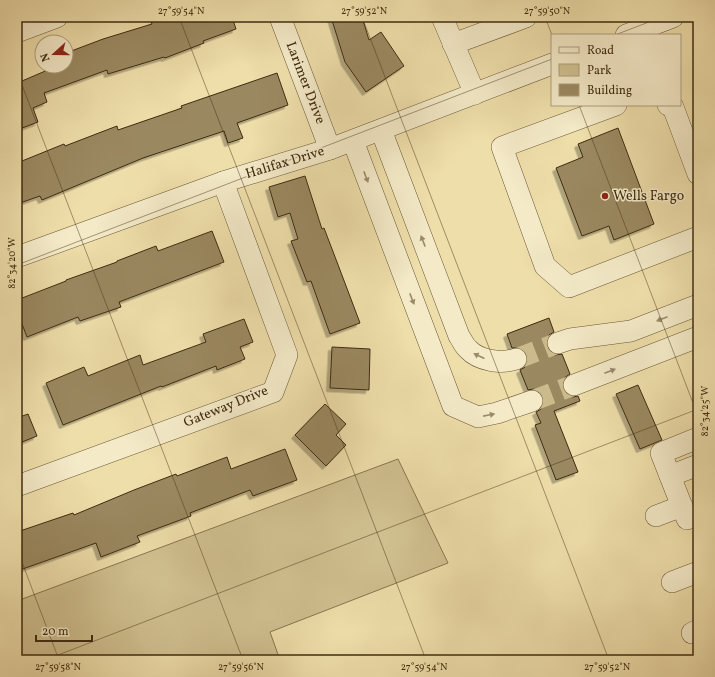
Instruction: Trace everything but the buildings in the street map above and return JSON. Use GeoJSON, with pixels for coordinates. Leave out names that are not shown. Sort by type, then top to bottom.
{"type":"FeatureCollection","features":[{"type":"Feature","properties":{"kind":"street"},"geometry":{"type":"LineString","coordinates":[[17,32],[57,17]]}},
{"type":"Feature","properties":{"kind":"street","name":"Larimer Drive"},"geometry":{"type":"LineString","coordinates":[[280,17],[330,150]]}},
{"type":"Feature","properties":{"kind":"street"},"geometry":{"type":"LineString","coordinates":[[442,17],[475,94]]}},
{"type":"Feature","properties":{"kind":"street"},"geometry":{"type":"LineString","coordinates":[[453,44],[526,17]]}},
{"type":"Feature","properties":{"kind":"street"},"geometry":{"type":"LineString","coordinates":[[629,34],[672,17]]}},
{"type":"Feature","properties":{"kind":"street","name":"Halifax Drive"},"geometry":{"type":"LineString","coordinates":[[17,257],[224,182],[330,150],[551,64]]}},
{"type":"Feature","properties":{"kind":"street"},"geometry":{"type":"LineString","coordinates":[[610,106],[571,112],[502,147],[545,266],[569,287],[698,237]]}},
{"type":"Feature","properties":{"kind":"street"},"geometry":{"type":"LineString","coordinates":[[670,106],[673,107],[698,174]]}},
{"type":"Feature","properties":{"kind":"street"},"geometry":{"type":"LineString","coordinates":[[381,130],[459,336],[468,349],[478,357],[495,361],[510,361],[516,359]]}},
{"type":"Feature","properties":{"kind":"street"},"geometry":{"type":"LineString","coordinates":[[353,141],[453,406],[478,417],[497,413],[532,401]]}},
{"type":"Feature","properties":{"kind":"street","name":"Gateway Drive"},"geometry":{"type":"LineString","coordinates":[[17,486],[273,392],[287,355],[224,182]]}},
{"type":"Feature","properties":{"kind":"street"},"geometry":{"type":"LineString","coordinates":[[558,343],[570,339],[631,331],[698,305]]}},
{"type":"Feature","properties":{"kind":"street"},"geometry":{"type":"LineString","coordinates":[[574,385],[698,337]]}},
{"type":"Feature","properties":{"kind":"street"},"geometry":{"type":"LineString","coordinates":[[656,516],[684,512],[661,453],[698,438]]}},
{"type":"Feature","properties":{"kind":"street"},"geometry":{"type":"LineString","coordinates":[[670,476],[698,465]]}},
{"type":"Feature","properties":{"kind":"street"},"geometry":{"type":"LineString","coordinates":[[672,582],[698,572]]}},
{"type":"Feature","properties":{"kind":"green space"},"geometry":{"type":"Polygon","coordinates":[[[398,459],[448,563],[270,632],[280,660],[17,660],[17,601],[398,459]]]}},
{"type":"Feature","properties":{"kind":"tunnel"},"geometry":{"type":"LineString","coordinates":[[516,359],[558,343]]}},
{"type":"Feature","properties":{"kind":"tunnel"},"geometry":{"type":"LineString","coordinates":[[532,401],[574,385]]}},
{"type":"Feature","properties":{"kind":"place","name":"Wells Fargo"},"geometry":{"type":"Point","coordinates":[605,196]}}]}
